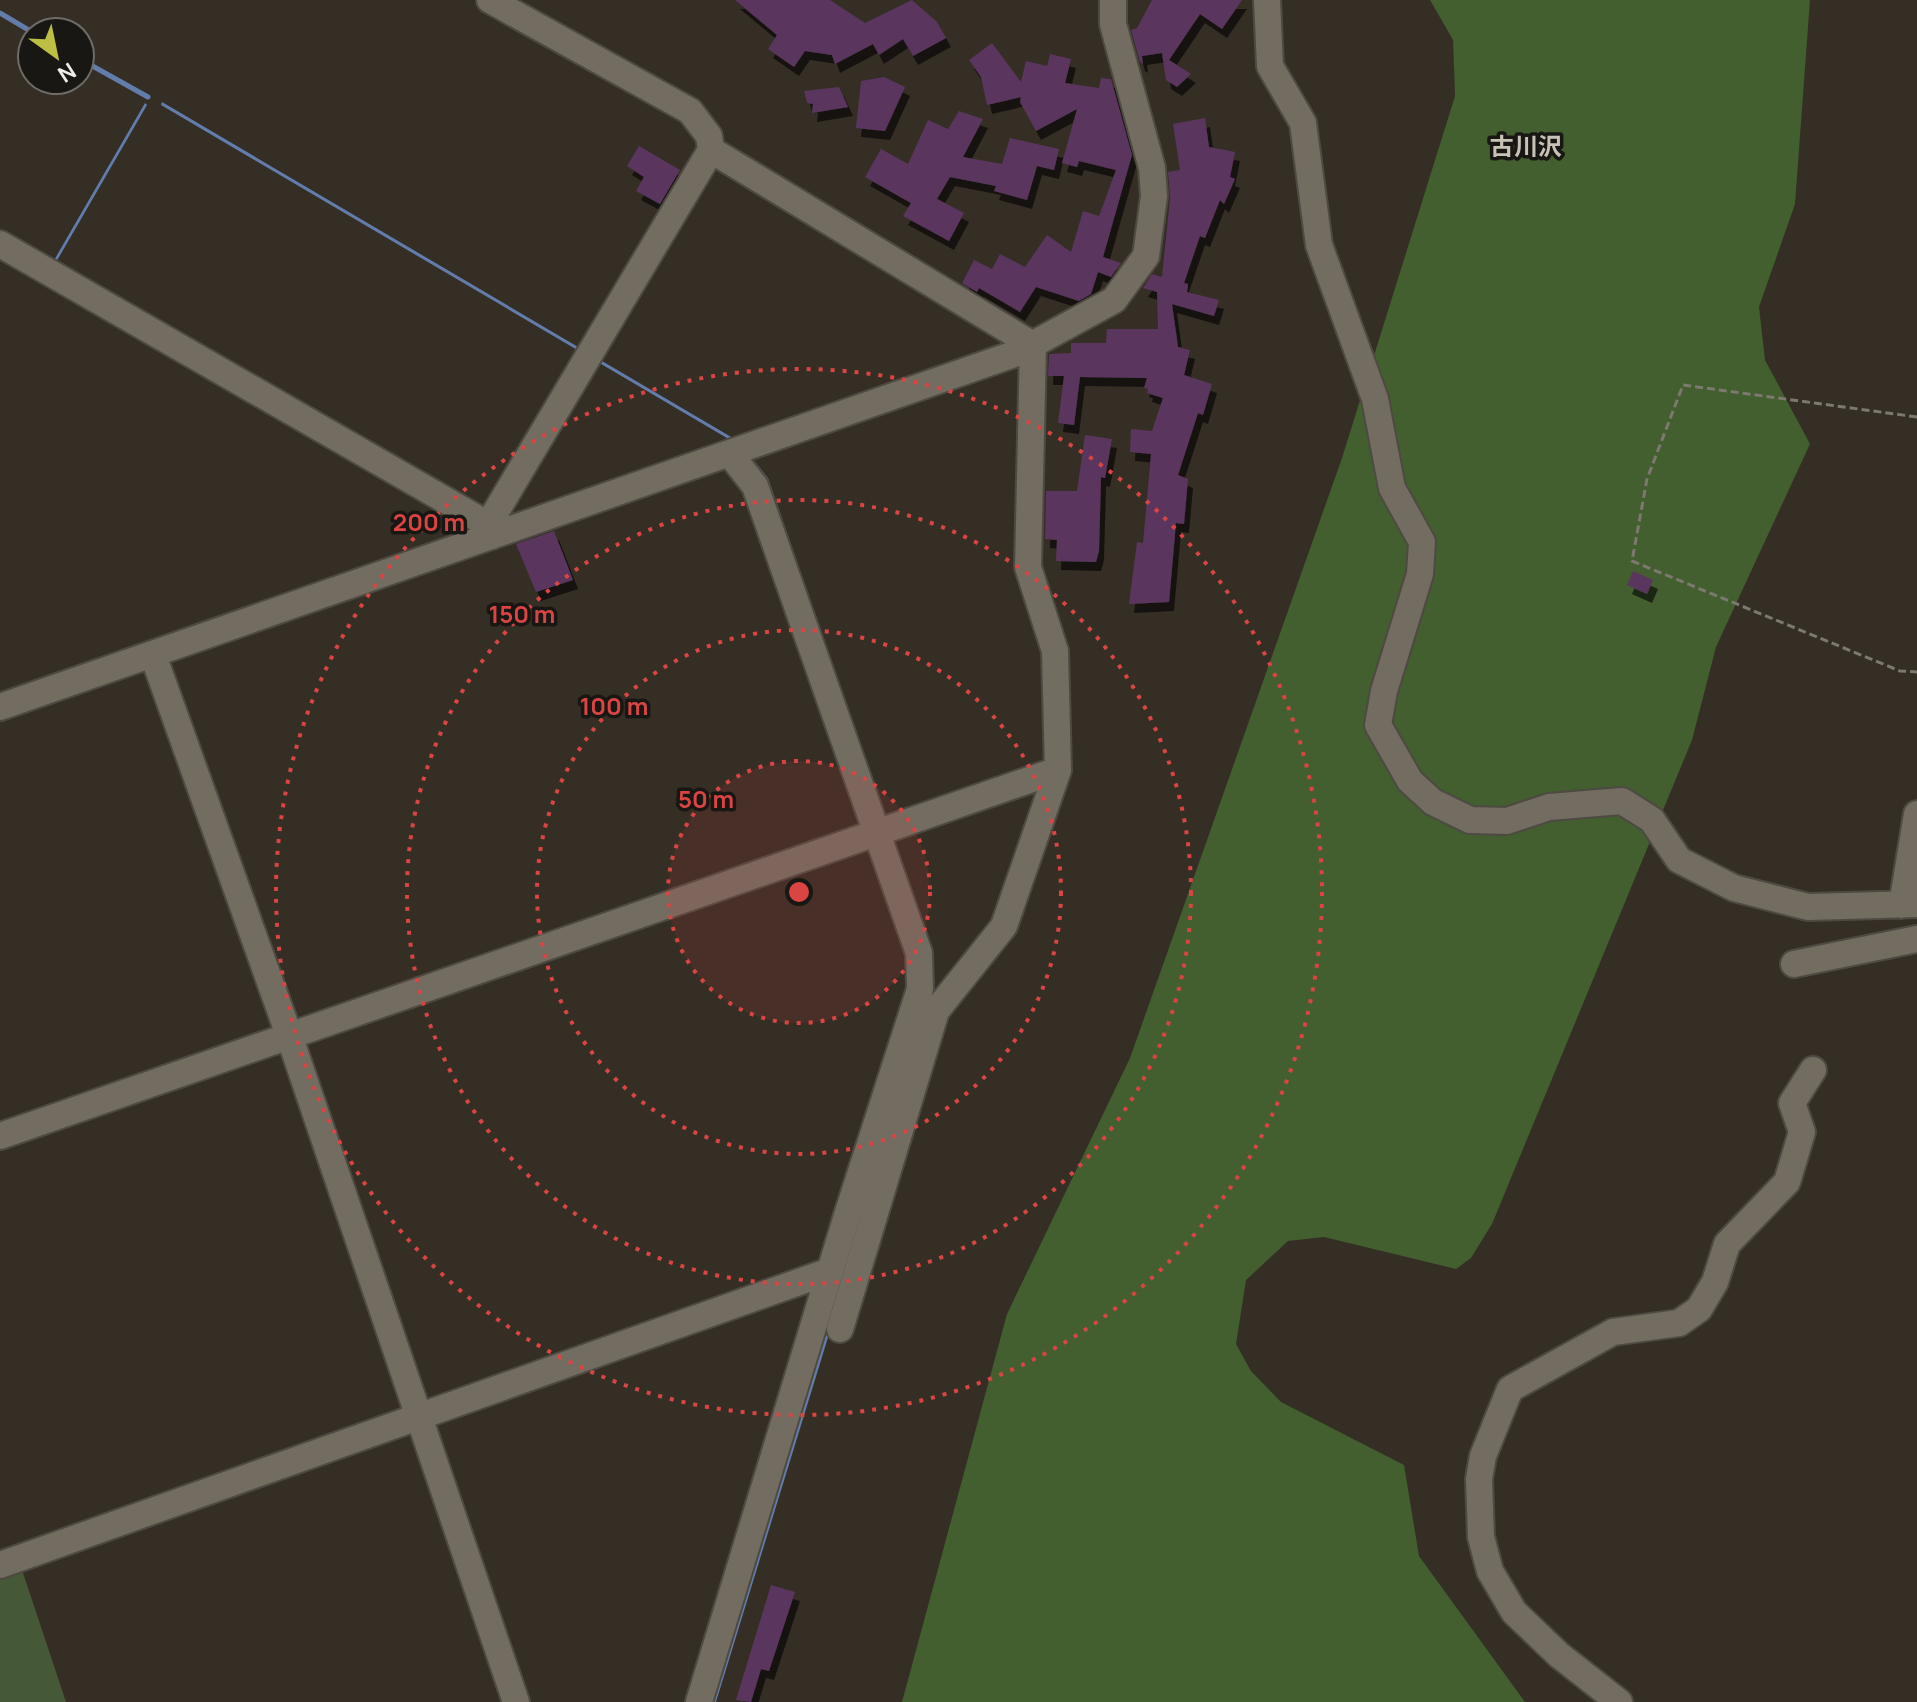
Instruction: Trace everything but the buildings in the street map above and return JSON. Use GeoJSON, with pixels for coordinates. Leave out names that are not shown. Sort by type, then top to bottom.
{"type":"FeatureCollection","features":[{"type":"Feature","properties":{"kind":"street"},"geometry":{"type":"LineString","coordinates":[[490,0],[690,111],[709,136],[711,150],[491,520],[492,536]]}},
{"type":"Feature","properties":{"kind":"street"},"geometry":{"type":"LineString","coordinates":[[0,707],[730,454],[1033,345],[1114,300],[1146,256],[1154,196],[1152,168],[1113,24],[1113,0]]}},
{"type":"Feature","properties":{"kind":"street"},"geometry":{"type":"LineString","coordinates":[[1267,0],[1270,66],[1303,123],[1319,245],[1375,399],[1392,488],[1422,542],[1420,574],[1384,691],[1378,725],[1410,781],[1433,802],[1470,820],[1507,821],[1549,807],[1622,801],[1652,820],[1679,860],[1734,888],[1808,907],[1909,904],[1917,814]]}},
{"type":"Feature","properties":{"kind":"street"},"geometry":{"type":"LineString","coordinates":[[711,150],[1033,345]]}},
{"type":"Feature","properties":{"kind":"street"},"geometry":{"type":"LineString","coordinates":[[0,244],[480,520],[492,536]]}},
{"type":"Feature","properties":{"kind":"street"},"geometry":{"type":"LineString","coordinates":[[840,1329],[936,1011],[1004,926],[1058,770],[1055,651],[1028,567],[1033,345]]}},
{"type":"Feature","properties":{"kind":"street"},"geometry":{"type":"LineString","coordinates":[[699,1702],[830,1271],[920,989],[919,953],[755,486],[730,454]]}},
{"type":"Feature","properties":{"kind":"street"},"geometry":{"type":"LineString","coordinates":[[153,655],[289,1035],[516,1702]]}},
{"type":"Feature","properties":{"kind":"street"},"geometry":{"type":"LineString","coordinates":[[0,1136],[1058,770]]}},
{"type":"Feature","properties":{"kind":"street"},"geometry":{"type":"LineString","coordinates":[[1794,964],[1917,939]]}},
{"type":"Feature","properties":{"kind":"street"},"geometry":{"type":"LineString","coordinates":[[1619,1702],[1559,1655],[1514,1612],[1490,1571],[1481,1537],[1479,1479],[1483,1456],[1510,1389],[1603,1336],[1679,1323],[1699,1309],[1715,1282],[1727,1244],[1787,1182],[1802,1132],[1792,1103],[1813,1070]]}},
{"type":"Feature","properties":{"kind":"street"},"geometry":{"type":"LineString","coordinates":[[0,1565],[830,1271]]}},
{"type":"Feature","properties":{"kind":"path"},"geometry":{"type":"LineString","coordinates":[[1917,417],[1683,385],[1647,479],[1632,561],[1900,671],[1917,672]]}},
{"type":"Feature","properties":{"kind":"green space"},"geometry":{"type":"Polygon","coordinates":[[[1430,0],[1810,0],[1795,204],[1759,307],[1765,360],[1810,444],[1716,647],[1692,740],[1492,1224],[1471,1258],[1456,1269],[1324,1237],[1288,1241],[1246,1280],[1236,1344],[1251,1371],[1281,1402],[1404,1465],[1419,1556],[1525,1702],[902,1702],[1007,1314],[1130,1058],[1342,458],[1455,96],[1453,40],[1430,0]]]}},
{"type":"Feature","properties":{"kind":"green space"},"geometry":{"type":"Polygon","coordinates":[[[22,1570],[66,1702],[0,1702],[0,1577],[22,1570]]]}},
{"type":"Feature","properties":{"kind":"water"},"geometry":{"type":"Polygon","coordinates":[[[162,102],[738,441],[768,478],[930,945],[935,989],[716,1702],[711,1702],[927,998],[732,441],[161,105],[162,102]]]}},
{"type":"Feature","properties":{"kind":"water"},"geometry":{"type":"Polygon","coordinates":[[[145,103],[147,105],[55,264],[53,262],[145,103]]]}},
{"type":"Feature","properties":{"kind":"waterway"},"geometry":{"type":"LineString","coordinates":[[0,13],[16,22]]}},
{"type":"Feature","properties":{"kind":"waterway"},"geometry":{"type":"LineString","coordinates":[[96,68],[148,97]]}},
{"type":"Feature","properties":{"kind":"district","name":"古川沢"},"geometry":{"type":"Point","coordinates":[1526,145]}}]}
